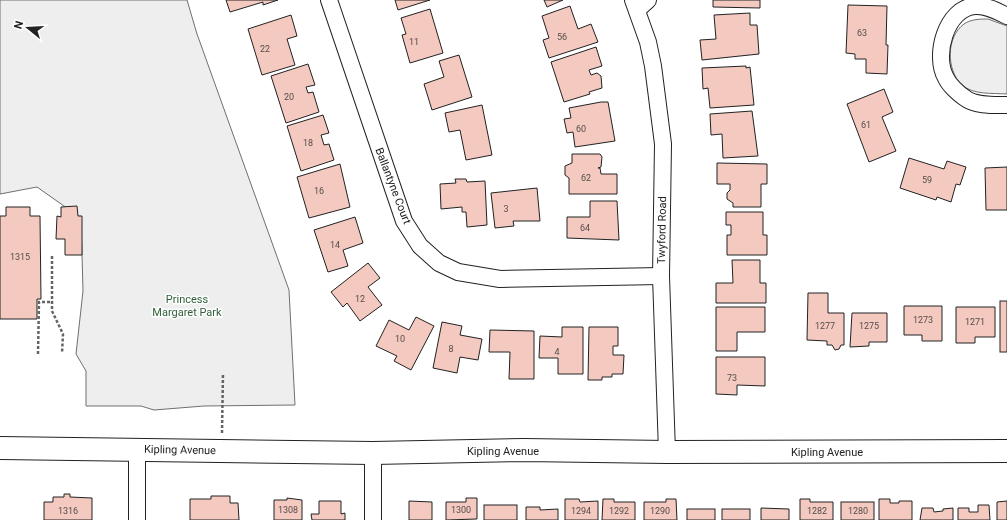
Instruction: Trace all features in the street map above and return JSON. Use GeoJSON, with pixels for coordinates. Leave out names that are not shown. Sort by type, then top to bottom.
{"type":"FeatureCollection","features":[{"type":"Feature","properties":{"kind":"main road","name":"Kipling Avenue"},"geometry":{"type":"LineString","coordinates":[[0,448],[373,452],[524,450],[667,452],[1007,451]]}},
{"type":"Feature","properties":{"kind":"street","name":"Ballantyne Court"},"geometry":{"type":"LineString","coordinates":[[329,0],[404,221],[420,246],[439,263],[458,272],[500,279],[661,276]]}},
{"type":"Feature","properties":{"kind":"street","name":"Twyford Road"},"geometry":{"type":"LineString","coordinates":[[639,3],[653,66],[663,144],[661,276],[667,452]]}},
{"type":"Feature","properties":{"kind":"street"},"geometry":{"type":"LineString","coordinates":[[1007,16],[991,8],[976,6],[967,8],[956,15],[948,26],[943,38],[940,56],[945,78],[966,99],[978,103],[1007,106]]}},
{"type":"Feature","properties":{"kind":"street"},"geometry":{"type":"LineString","coordinates":[[137,449],[137,520]]}},
{"type":"Feature","properties":{"kind":"street"},"geometry":{"type":"LineString","coordinates":[[373,452],[373,520]]}},
{"type":"Feature","properties":{"kind":"path"},"geometry":{"type":"LineString","coordinates":[[52,256],[52,311],[63,334],[62,353]]}},
{"type":"Feature","properties":{"kind":"path"},"geometry":{"type":"LineString","coordinates":[[38,354],[39,302],[53,302]]}},
{"type":"Feature","properties":{"kind":"path"},"geometry":{"type":"LineString","coordinates":[[222,450],[223,373]]}},
{"type":"Feature","properties":{"kind":"green space","name":"Princess Margaret Park"},"geometry":{"type":"Polygon","coordinates":[[[0,0],[187,0],[197,34],[289,290],[295,405],[204,406],[154,410],[141,406],[86,406],[86,371],[76,354],[83,291],[81,218],[37,187],[0,194],[0,0]]]}},
{"type":"Feature","properties":{"kind":"green space"},"geometry":{"type":"Polygon","coordinates":[[[988,19],[1007,26],[1007,94],[983,93],[967,88],[957,79],[953,71],[950,54],[951,45],[958,30],[970,21],[988,19]]]}},
{"type":"Feature","properties":{"kind":"building"},"geometry":{"type":"Polygon","coordinates":[[[226,0],[278,0],[263,5],[263,2],[230,12],[226,0]]]}},
{"type":"Feature","properties":{"kind":"building"},"geometry":{"type":"Polygon","coordinates":[[[395,0],[430,0],[398,10],[395,0]]]}},
{"type":"Feature","properties":{"kind":"building"},"geometry":{"type":"Polygon","coordinates":[[[544,0],[563,0],[547,7],[544,0]]]}},
{"type":"Feature","properties":{"kind":"building"},"geometry":{"type":"Polygon","coordinates":[[[713,0],[760,0],[760,8],[713,7],[713,0]]]}},
{"type":"Feature","properties":{"kind":"building"},"geometry":{"type":"Polygon","coordinates":[[[848,5],[887,6],[887,74],[866,73],[866,59],[855,59],[855,54],[846,53],[848,5]]]}},
{"type":"Feature","properties":{"kind":"building"},"geometry":{"type":"Polygon","coordinates":[[[570,6],[578,29],[591,24],[598,42],[549,58],[543,40],[549,38],[542,16],[570,6]]]}},
{"type":"Feature","properties":{"kind":"building"},"geometry":{"type":"Polygon","coordinates":[[[430,9],[443,53],[410,63],[402,35],[406,34],[401,18],[430,9]]]}},
{"type":"Feature","properties":{"kind":"building"},"geometry":{"type":"Polygon","coordinates":[[[750,13],[750,25],[757,25],[759,54],[702,60],[700,40],[716,39],[714,15],[750,13]]]}},
{"type":"Feature","properties":{"kind":"building"},"geometry":{"type":"Polygon","coordinates":[[[291,15],[297,36],[287,39],[295,65],[262,75],[248,29],[291,15]]]}},
{"type":"Feature","properties":{"kind":"building"},"geometry":{"type":"Polygon","coordinates":[[[596,47],[602,66],[589,70],[591,75],[597,73],[601,76],[602,88],[589,92],[590,94],[564,102],[551,62],[596,47]]]}},
{"type":"Feature","properties":{"kind":"building"},"geometry":{"type":"Polygon","coordinates":[[[459,55],[472,97],[432,110],[424,84],[444,77],[439,61],[459,55]]]}},
{"type":"Feature","properties":{"kind":"building"},"geometry":{"type":"Polygon","coordinates":[[[308,64],[315,85],[306,87],[308,93],[313,92],[319,112],[286,123],[271,76],[308,64]]]}},
{"type":"Feature","properties":{"kind":"building"},"geometry":{"type":"Polygon","coordinates":[[[746,66],[746,68],[750,67],[754,105],[710,108],[708,88],[703,89],[702,68],[746,66]]]}},
{"type":"Feature","properties":{"kind":"building"},"geometry":{"type":"Polygon","coordinates":[[[884,89],[893,112],[882,117],[896,151],[869,162],[847,104],[884,89]]]}},
{"type":"Feature","properties":{"kind":"building"},"geometry":{"type":"Polygon","coordinates":[[[608,102],[615,141],[575,147],[573,132],[567,133],[564,119],[571,118],[569,108],[608,102]]]}},
{"type":"Feature","properties":{"kind":"building"},"geometry":{"type":"Polygon","coordinates":[[[482,105],[492,155],[466,160],[460,130],[449,132],[445,113],[482,105]]]}},
{"type":"Feature","properties":{"kind":"building"},"geometry":{"type":"Polygon","coordinates":[[[752,111],[758,156],[723,158],[722,134],[711,135],[710,114],[752,111]]]}},
{"type":"Feature","properties":{"kind":"building"},"geometry":{"type":"Polygon","coordinates":[[[323,115],[329,133],[321,135],[324,145],[329,144],[334,160],[301,171],[287,126],[323,115]]]}},
{"type":"Feature","properties":{"kind":"building"},"geometry":{"type":"Polygon","coordinates":[[[572,154],[600,154],[602,157],[601,167],[598,168],[600,168],[601,174],[617,174],[617,194],[569,194],[569,178],[565,175],[565,166],[572,163],[572,154]]]}},
{"type":"Feature","properties":{"kind":"building"},"geometry":{"type":"Polygon","coordinates":[[[909,158],[944,169],[947,161],[966,167],[960,185],[956,184],[951,202],[937,197],[936,200],[900,188],[909,158]]]}},
{"type":"Feature","properties":{"kind":"building"},"geometry":{"type":"Polygon","coordinates":[[[717,163],[767,164],[767,184],[761,184],[761,207],[733,207],[733,203],[727,199],[730,184],[717,184],[717,163]]]}},
{"type":"Feature","properties":{"kind":"building"},"geometry":{"type":"Polygon","coordinates":[[[340,164],[350,207],[309,218],[297,177],[340,164]]]}},
{"type":"Feature","properties":{"kind":"building"},"geometry":{"type":"Polygon","coordinates":[[[1007,167],[1007,210],[986,210],[985,168],[1007,167]]]}},
{"type":"Feature","properties":{"kind":"building"},"geometry":{"type":"Polygon","coordinates":[[[455,179],[466,179],[467,182],[485,181],[487,225],[467,227],[466,212],[462,212],[462,207],[441,209],[440,184],[456,183],[455,179]]]}},
{"type":"Feature","properties":{"kind":"building"},"geometry":{"type":"Polygon","coordinates":[[[537,188],[540,221],[513,221],[514,226],[495,228],[491,193],[537,188]]]}},
{"type":"Feature","properties":{"kind":"building"},"geometry":{"type":"Polygon","coordinates":[[[590,201],[617,201],[619,240],[567,238],[567,217],[590,217],[590,201]]]}},
{"type":"Feature","properties":{"kind":"building"},"geometry":{"type":"Polygon","coordinates":[[[77,206],[78,216],[82,216],[82,255],[65,255],[65,239],[56,239],[57,216],[61,217],[61,207],[77,206]]]}},
{"type":"Feature","properties":{"kind":"building"},"geometry":{"type":"Polygon","coordinates":[[[6,207],[30,207],[30,216],[40,216],[41,299],[37,299],[37,319],[0,319],[0,216],[6,216],[6,207]]]}},
{"type":"Feature","properties":{"kind":"building"},"geometry":{"type":"Polygon","coordinates":[[[726,212],[763,212],[763,235],[767,235],[767,255],[727,255],[727,235],[731,235],[731,225],[726,225],[726,212]]]}},
{"type":"Feature","properties":{"kind":"building"},"geometry":{"type":"Polygon","coordinates":[[[355,217],[363,243],[343,250],[348,266],[328,272],[314,230],[355,217]]]}},
{"type":"Feature","properties":{"kind":"building"},"geometry":{"type":"Polygon","coordinates":[[[732,260],[760,260],[760,283],[766,283],[766,303],[716,303],[716,283],[733,283],[732,260]]]}},
{"type":"Feature","properties":{"kind":"building"},"geometry":{"type":"Polygon","coordinates":[[[368,263],[380,278],[368,287],[382,305],[360,321],[347,303],[343,307],[331,292],[368,263]]]}},
{"type":"Feature","properties":{"kind":"building"},"geometry":{"type":"Polygon","coordinates":[[[808,293],[828,293],[828,313],[844,313],[844,345],[841,345],[839,349],[835,350],[832,345],[827,345],[827,341],[807,340],[808,293]]]}},
{"type":"Feature","properties":{"kind":"building"},"geometry":{"type":"Polygon","coordinates":[[[1000,301],[1007,301],[1007,352],[1000,352],[1000,301]]]}},
{"type":"Feature","properties":{"kind":"building"},"geometry":{"type":"Polygon","coordinates":[[[904,306],[942,306],[942,341],[922,341],[922,335],[904,335],[904,306]]]}},
{"type":"Feature","properties":{"kind":"building"},"geometry":{"type":"Polygon","coordinates":[[[716,307],[765,307],[765,332],[737,332],[737,351],[716,351],[716,307]]]}},
{"type":"Feature","properties":{"kind":"building"},"geometry":{"type":"Polygon","coordinates":[[[956,307],[995,307],[995,337],[975,337],[975,343],[956,343],[956,307]]]}},
{"type":"Feature","properties":{"kind":"building"},"geometry":{"type":"Polygon","coordinates":[[[852,313],[887,313],[887,342],[869,342],[869,346],[850,347],[852,313]]]}},
{"type":"Feature","properties":{"kind":"building"},"geometry":{"type":"Polygon","coordinates":[[[416,317],[434,326],[411,370],[394,361],[397,356],[376,346],[389,320],[409,330],[416,317]]]}},
{"type":"Feature","properties":{"kind":"building"},"geometry":{"type":"Polygon","coordinates":[[[442,322],[462,326],[460,335],[482,339],[478,360],[460,357],[457,373],[433,368],[442,322]]]}},
{"type":"Feature","properties":{"kind":"building"},"geometry":{"type":"Polygon","coordinates":[[[562,327],[583,327],[583,374],[558,374],[558,358],[539,358],[540,336],[562,337],[562,327]]]}},
{"type":"Feature","properties":{"kind":"building"},"geometry":{"type":"Polygon","coordinates":[[[589,327],[618,327],[618,346],[613,346],[613,355],[624,355],[623,374],[612,374],[612,377],[602,377],[602,380],[588,380],[589,327]]]}},
{"type":"Feature","properties":{"kind":"building"},"geometry":{"type":"Polygon","coordinates":[[[490,330],[534,331],[534,379],[509,379],[510,352],[489,352],[490,330]]]}},
{"type":"Feature","properties":{"kind":"building"},"geometry":{"type":"Polygon","coordinates":[[[716,357],[765,357],[765,386],[737,385],[737,395],[716,394],[716,357]]]}},
{"type":"Feature","properties":{"kind":"building"},"geometry":{"type":"Polygon","coordinates":[[[64,494],[70,494],[70,497],[92,498],[92,520],[44,520],[44,502],[53,502],[53,497],[64,497],[64,494]]]}},
{"type":"Feature","properties":{"kind":"building"},"geometry":{"type":"Polygon","coordinates":[[[211,496],[230,496],[230,503],[238,503],[239,520],[190,520],[190,499],[211,499],[211,496]]]}},
{"type":"Feature","properties":{"kind":"building"},"geometry":{"type":"Polygon","coordinates":[[[287,498],[302,500],[302,520],[274,520],[274,500],[287,500],[287,498]]]}},
{"type":"Feature","properties":{"kind":"building"},"geometry":{"type":"Polygon","coordinates":[[[466,498],[477,498],[477,519],[446,520],[446,502],[466,502],[466,498]]]}},
{"type":"Feature","properties":{"kind":"building"},"geometry":{"type":"Polygon","coordinates":[[[565,499],[579,499],[580,502],[598,501],[598,520],[565,520],[565,499]]]}},
{"type":"Feature","properties":{"kind":"building"},"geometry":{"type":"Polygon","coordinates":[[[603,499],[614,499],[614,502],[635,502],[635,520],[602,520],[603,499]]]}},
{"type":"Feature","properties":{"kind":"building"},"geometry":{"type":"Polygon","coordinates":[[[666,499],[676,499],[677,520],[644,520],[644,502],[666,502],[666,499]]]}},
{"type":"Feature","properties":{"kind":"building"},"geometry":{"type":"Polygon","coordinates":[[[800,499],[810,499],[810,502],[833,502],[833,520],[800,520],[800,499]]]}},
{"type":"Feature","properties":{"kind":"building"},"geometry":{"type":"Polygon","coordinates":[[[879,499],[890,499],[890,503],[912,501],[912,520],[879,520],[879,499]]]}},
{"type":"Feature","properties":{"kind":"building"},"geometry":{"type":"Polygon","coordinates":[[[319,501],[341,501],[341,514],[345,513],[345,520],[312,520],[311,514],[319,514],[319,501]]]}},
{"type":"Feature","properties":{"kind":"building"},"geometry":{"type":"Polygon","coordinates":[[[409,501],[432,502],[432,520],[409,520],[409,501]]]}},
{"type":"Feature","properties":{"kind":"building"},"geometry":{"type":"Polygon","coordinates":[[[1007,501],[1007,520],[997,520],[997,502],[1007,501]]]}},
{"type":"Feature","properties":{"kind":"building"},"geometry":{"type":"Polygon","coordinates":[[[841,502],[874,502],[874,520],[841,520],[841,502]]]}},
{"type":"Feature","properties":{"kind":"building"},"geometry":{"type":"Polygon","coordinates":[[[484,505],[517,505],[517,520],[484,520],[484,505]]]}},
{"type":"Feature","properties":{"kind":"building"},"geometry":{"type":"Polygon","coordinates":[[[978,505],[989,505],[990,520],[958,520],[958,508],[969,508],[969,512],[978,512],[978,505]]]}},
{"type":"Feature","properties":{"kind":"building"},"geometry":{"type":"Polygon","coordinates":[[[526,507],[540,507],[540,510],[558,509],[558,520],[526,520],[526,507]]]}},
{"type":"Feature","properties":{"kind":"building"},"geometry":{"type":"Polygon","coordinates":[[[761,508],[789,509],[789,520],[761,520],[761,508]]]}},
{"type":"Feature","properties":{"kind":"building"},"geometry":{"type":"Polygon","coordinates":[[[922,508],[933,508],[934,512],[953,508],[953,520],[920,520],[922,508]]]}},
{"type":"Feature","properties":{"kind":"building"},"geometry":{"type":"Polygon","coordinates":[[[687,509],[715,509],[715,520],[687,520],[687,509]]]}},
{"type":"Feature","properties":{"kind":"building"},"geometry":{"type":"Polygon","coordinates":[[[722,509],[750,509],[750,520],[722,520],[722,509]]]}}]}
